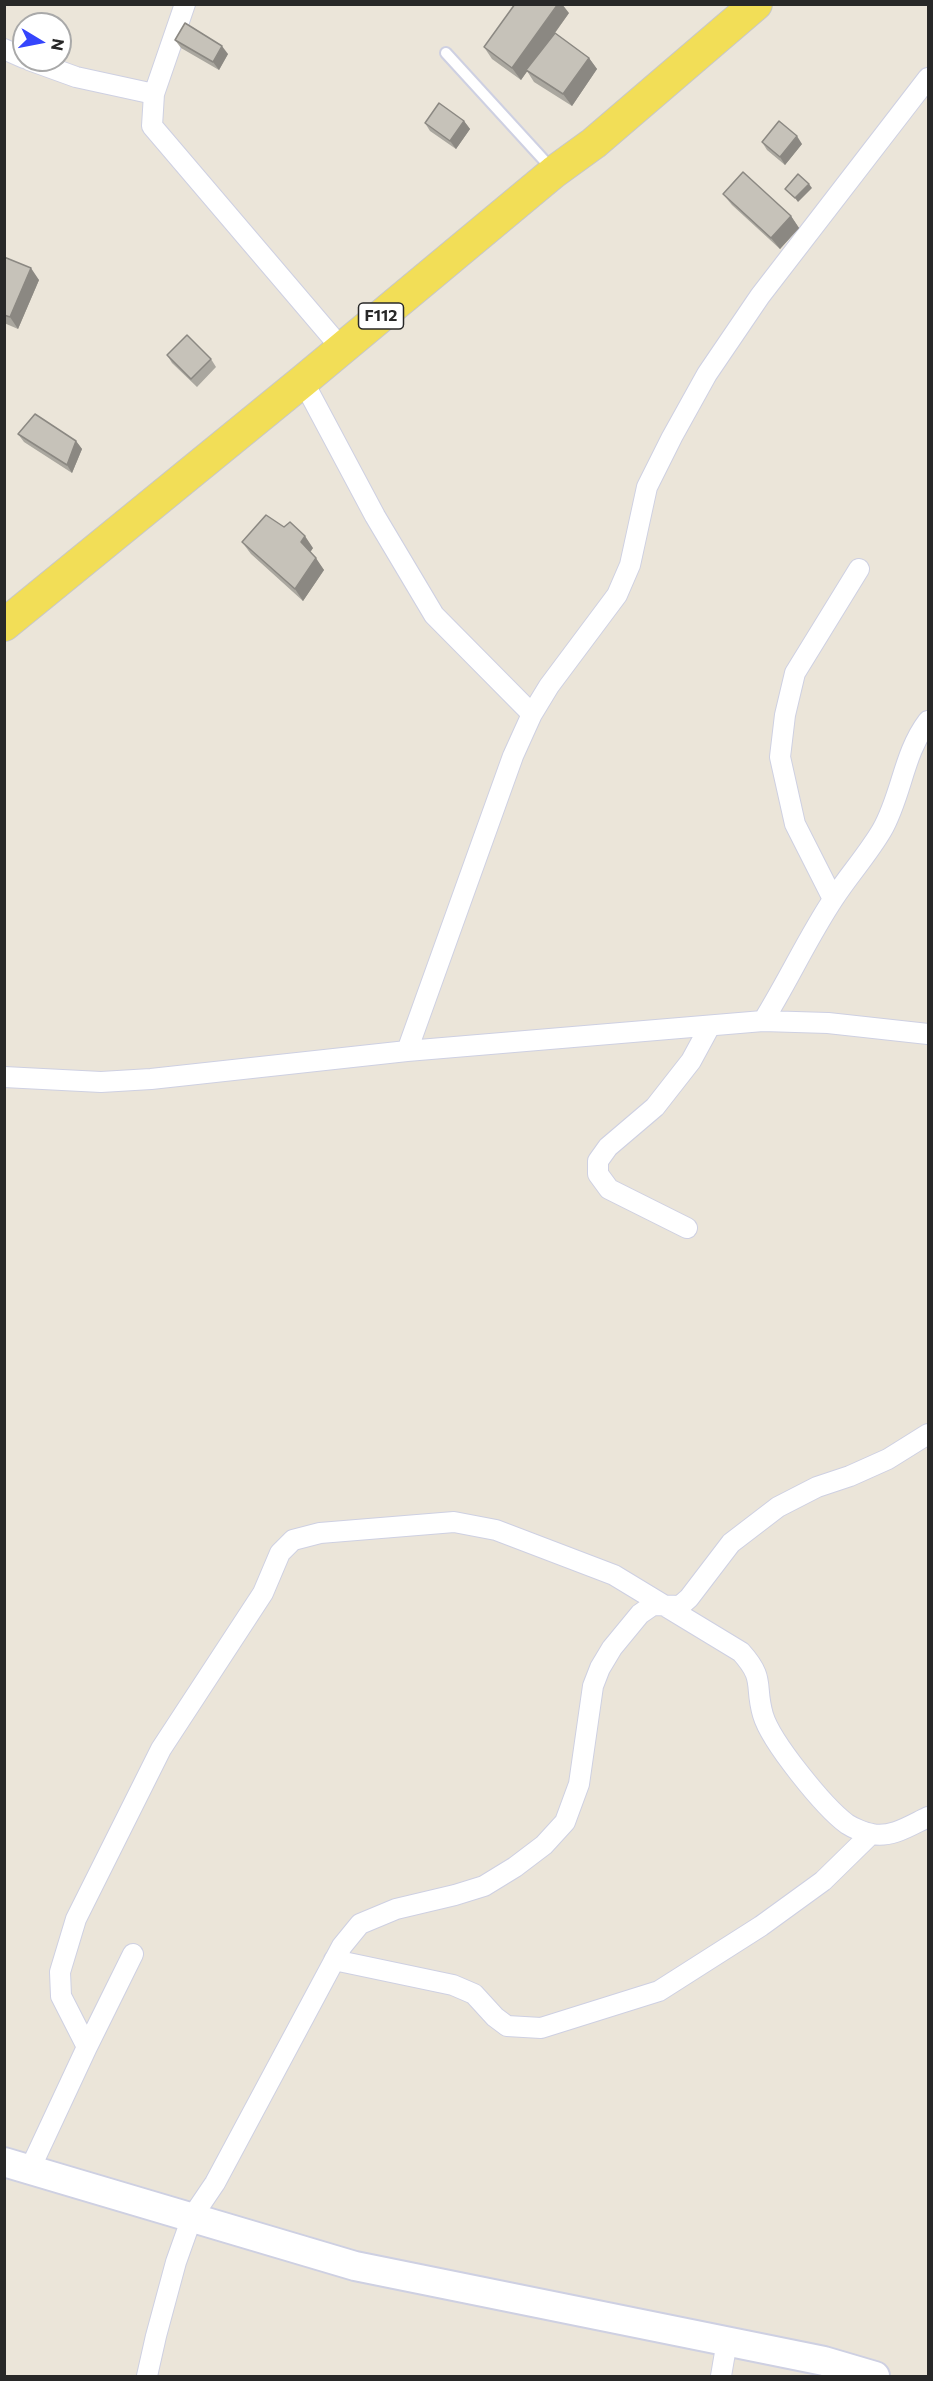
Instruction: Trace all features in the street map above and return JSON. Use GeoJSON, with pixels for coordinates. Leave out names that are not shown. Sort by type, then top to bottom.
{"type":"FeatureCollection","features":[{"type":"Feature","properties":{"kind":"main road","name":"F112"},"geometry":{"type":"LineString","coordinates":[[4,625],[342,349],[554,172],[594,143],[756,4]]}},
{"type":"Feature","properties":{"kind":"street"},"geometry":{"type":"LineString","coordinates":[[185,4],[154,94],[152,126],[342,349]]}},
{"type":"Feature","properties":{"kind":"street"},"geometry":{"type":"LineString","coordinates":[[62,72],[154,94]]}},
{"type":"Feature","properties":{"kind":"street"},"geometry":{"type":"LineString","coordinates":[[407,1051],[513,756],[532,714],[549,686],[618,595],[630,565],[647,487],[707,374],[760,296],[928,78]]}},
{"type":"Feature","properties":{"kind":"street"},"geometry":{"type":"LineString","coordinates":[[303,381],[375,516],[434,615],[532,714]]}},
{"type":"Feature","properties":{"kind":"street"},"geometry":{"type":"LineString","coordinates":[[833,899],[795,824],[780,757],[785,715],[795,673],[859,569]]}},
{"type":"Feature","properties":{"kind":"street"},"geometry":{"type":"LineString","coordinates":[[764,1021],[833,899],[882,831],[891,813],[907,759],[918,734],[928,721]]}},
{"type":"Feature","properties":{"kind":"street"},"geometry":{"type":"LineString","coordinates":[[4,1077],[111,1082],[407,1051],[764,1021],[828,1023],[928,1034]]}},
{"type":"Feature","properties":{"kind":"street"},"geometry":{"type":"LineString","coordinates":[[687,1228],[609,1189],[598,1174],[598,1161],[608,1147],[635,1127],[655,1107],[691,1061],[710,1026]]}},
{"type":"Feature","properties":{"kind":"street"},"geometry":{"type":"LineString","coordinates":[[147,2376],[164,2304],[192,2217],[215,2182],[342,1946],[360,1924],[396,1909],[483,1886],[515,1867],[544,1845],[565,1822],[579,1784],[593,1686],[600,1668],[612,1648],[640,1614],[653,1605],[680,1606],[731,1543],[778,1507],[817,1487],[850,1476],[888,1459],[928,1434]]}},
{"type":"Feature","properties":{"kind":"street"},"geometry":{"type":"LineString","coordinates":[[87,2047],[61,1996],[60,1972],[76,1918],[161,1749],[263,1593],[280,1553],[293,1540],[320,1533],[454,1522],[496,1530],[614,1575],[741,1652],[754,1666],[759,1680],[763,1714],[774,1740],[815,1791],[847,1824],[871,1834],[889,1835],[928,1817]]}},
{"type":"Feature","properties":{"kind":"street"},"geometry":{"type":"LineString","coordinates":[[334,1960],[453,1985],[474,1994],[495,2017],[507,2026],[541,2028],[660,1991],[761,1926],[823,1881],[871,1834]]}},
{"type":"Feature","properties":{"kind":"street"},"geometry":{"type":"LineString","coordinates":[[133,1954],[87,2047],[17,2166],[355,2266],[824,2361],[875,2376]]}},
{"type":"Feature","properties":{"kind":"street"},"geometry":{"type":"LineString","coordinates":[[721,2376],[727,2342]]}},
{"type":"Feature","properties":{"kind":"lane"},"geometry":{"type":"LineString","coordinates":[[446,54],[554,172]]}},
{"type":"Feature","properties":{"kind":"building"},"geometry":{"type":"Polygon","coordinates":[[[515,4],[558,4],[512,68],[484,47],[515,4]]]}},
{"type":"Feature","properties":{"kind":"building"},"geometry":{"type":"Polygon","coordinates":[[[185,23],[222,46],[213,62],[175,40],[185,23]]]}},
{"type":"Feature","properties":{"kind":"building"},"geometry":{"type":"Polygon","coordinates":[[[555,33],[589,58],[563,94],[526,70],[555,33]]]}},
{"type":"Feature","properties":{"kind":"building"},"geometry":{"type":"Polygon","coordinates":[[[439,103],[464,121],[450,141],[425,123],[439,103]]]}},
{"type":"Feature","properties":{"kind":"building"},"geometry":{"type":"Polygon","coordinates":[[[779,121],[797,136],[780,157],[762,142],[779,121]]]}},
{"type":"Feature","properties":{"kind":"building"},"geometry":{"type":"Polygon","coordinates":[[[743,172],[791,216],[771,238],[723,194],[743,172]]]}},
{"type":"Feature","properties":{"kind":"building"},"geometry":{"type":"Polygon","coordinates":[[[798,174],[809,184],[795,198],[785,189],[798,174]]]}},
{"type":"Feature","properties":{"kind":"building"},"geometry":{"type":"Polygon","coordinates":[[[4,257],[31,268],[10,317],[4,315],[4,257]]]}},
{"type":"Feature","properties":{"kind":"building"},"geometry":{"type":"Polygon","coordinates":[[[187,335],[211,359],[191,379],[167,355],[187,335]]]}},
{"type":"Feature","properties":{"kind":"building"},"geometry":{"type":"Polygon","coordinates":[[[35,414],[76,441],[67,465],[18,434],[35,414]]]}},
{"type":"Feature","properties":{"kind":"building"},"geometry":{"type":"Polygon","coordinates":[[[266,515],[284,527],[290,522],[305,536],[301,542],[316,558],[295,589],[242,542],[266,515]]]}}]}
